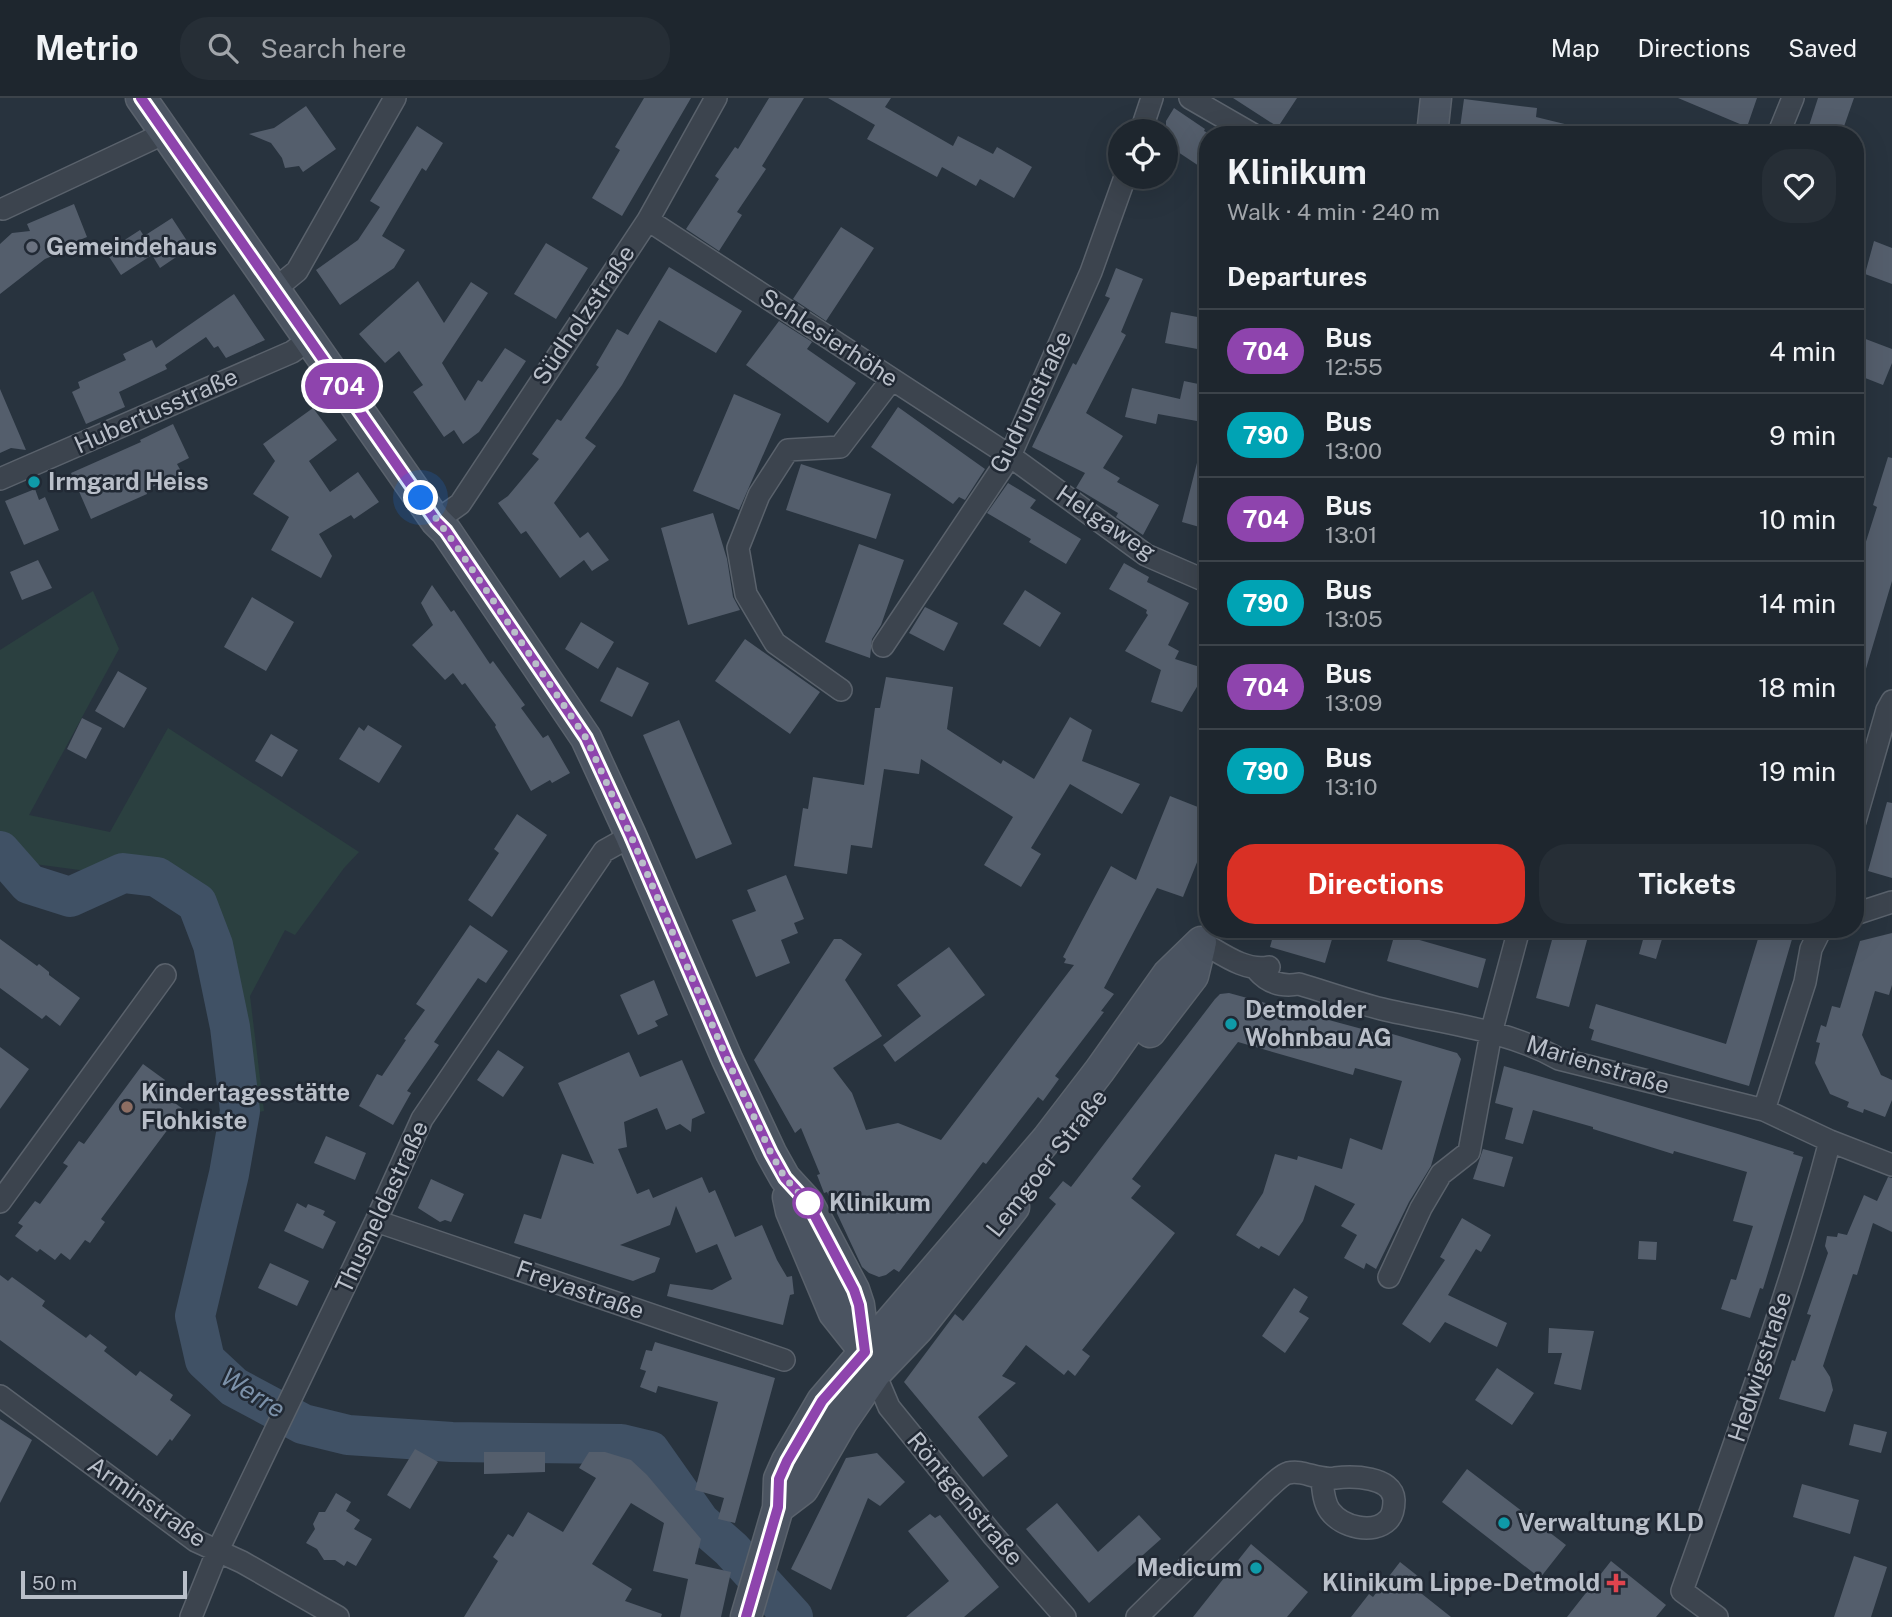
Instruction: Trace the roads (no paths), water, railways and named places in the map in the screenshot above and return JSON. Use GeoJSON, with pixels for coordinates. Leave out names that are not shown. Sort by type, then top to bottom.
{"type":"FeatureCollection","features":[{"type":"Feature","properties":{"kind":"street"},"geometry":{"type":"LineString","coordinates":[[141,98],[436,521],[455,544],[586,738],[727,1059],[785,1178],[791,1211],[834,1313],[870,1363]]}},
{"type":"Feature","properties":{"kind":"street"},"geometry":{"type":"LineString","coordinates":[[275,289],[297,271],[394,98]]}},
{"type":"Feature","properties":{"kind":"street","name":"Südholzstraße"},"geometry":{"type":"LineString","coordinates":[[436,521],[460,504],[648,220],[716,98]]}},
{"type":"Feature","properties":{"kind":"street"},"geometry":{"type":"LineString","coordinates":[[1145,119],[1152,98]]}},
{"type":"Feature","properties":{"kind":"street"},"geometry":{"type":"LineString","coordinates":[[1190,98],[1238,126]]}},
{"type":"Feature","properties":{"kind":"street"},"geometry":{"type":"LineString","coordinates":[[1433,126],[1436,98]]}},
{"type":"Feature","properties":{"kind":"street"},"geometry":{"type":"LineString","coordinates":[[1782,126],[1793,98]]}},
{"type":"Feature","properties":{"kind":"street"},"geometry":{"type":"LineString","coordinates":[[4,209],[165,134]]}},
{"type":"Feature","properties":{"kind":"street","name":"Gudrunstraße"},"geometry":{"type":"LineString","coordinates":[[883,646],[1010,456],[1091,272],[1121,189]]}},
{"type":"Feature","properties":{"kind":"street","name":"Schlesierhöhe"},"geometry":{"type":"LineString","coordinates":[[648,220],[1010,456]]}},
{"type":"Feature","properties":{"kind":"street","name":"Hubertusstraße"},"geometry":{"type":"LineString","coordinates":[[0,479],[282,356],[310,339]]}},
{"type":"Feature","properties":{"kind":"street"},"geometry":{"type":"LineString","coordinates":[[841,690],[775,643],[746,594],[738,548],[759,495],[788,450],[841,447],[892,379]]}},
{"type":"Feature","properties":{"kind":"street","name":"Helgaweg"},"geometry":{"type":"LineString","coordinates":[[1010,456],[1146,555],[1199,578]]}},
{"type":"Feature","properties":{"kind":"street"},"geometry":{"type":"LineString","coordinates":[[1864,792],[1892,701]]}},
{"type":"Feature","properties":{"kind":"street","name":"Thusneldastraße"},"geometry":{"type":"LineString","coordinates":[[191,1617],[218,1550],[422,1119],[604,851],[631,836]]}},
{"type":"Feature","properties":{"kind":"street"},"geometry":{"type":"LineString","coordinates":[[1864,911],[1892,902]]}},
{"type":"Feature","properties":{"kind":"street","name":"Lemgoer Straße"},"geometry":{"type":"LineString","coordinates":[[746,1617],[778,1507],[779,1479],[822,1401],[870,1363],[1100,1070],[1168,974],[1200,938]]}},
{"type":"Feature","properties":{"kind":"street","name":"Marienstraße"},"geometry":{"type":"LineString","coordinates":[[1210,938],[1257,970],[1266,980],[1287,986],[1299,984],[1381,1008],[1491,1033],[1539,1048],[1559,1059],[1764,1110],[1830,1141],[1892,1164]]}},
{"type":"Feature","properties":{"kind":"street"},"geometry":{"type":"LineString","coordinates":[[1389,1277],[1421,1208],[1441,1174],[1469,1152],[1491,1033],[1517,938]]}},
{"type":"Feature","properties":{"kind":"street"},"geometry":{"type":"LineString","coordinates":[[1764,1110],[1816,938]]}},
{"type":"Feature","properties":{"kind":"street"},"geometry":{"type":"LineString","coordinates":[[0,1202],[165,975]]}},
{"type":"Feature","properties":{"kind":"street","name":"Hedwigstraße"},"geometry":{"type":"LineString","coordinates":[[1717,1617],[1682,1591],[1743,1418],[1812,1208],[1830,1141]]}},
{"type":"Feature","properties":{"kind":"street","name":"Freyastraße"},"geometry":{"type":"LineString","coordinates":[[376,1221],[784,1360]]}},
{"type":"Feature","properties":{"kind":"street","name":"Röntgenstraße"},"geometry":{"type":"LineString","coordinates":[[870,1363],[889,1407],[992,1534],[1065,1617]]}},
{"type":"Feature","properties":{"kind":"street","name":"Arminstraße"},"geometry":{"type":"LineString","coordinates":[[0,1396],[196,1541],[218,1550],[338,1617]]}},
{"type":"Feature","properties":{"kind":"street"},"geometry":{"type":"LineString","coordinates":[[1138,1617],[1267,1489],[1287,1473],[1303,1473],[1322,1480]]}},
{"type":"Feature","properties":{"kind":"waterway","name":"Werre"},"geometry":{"type":"LineString","coordinates":[[0,851],[29,884],[70,897],[123,873],[157,877],[197,903],[213,945],[230,1027],[240,1111],[229,1174],[195,1316],[205,1360],[234,1387],[303,1424],[348,1435],[452,1442],[621,1444],[650,1451],[700,1522],[731,1549],[793,1617]]}},
{"type":"Feature","properties":{"kind":"place","name":"Gemeindehaus"},"geometry":{"type":"Point","coordinates":[32,247]}},
{"type":"Feature","properties":{"kind":"place","name":"Irmgard Heiss"},"geometry":{"type":"Point","coordinates":[34,482]}},
{"type":"Feature","properties":{"kind":"place","name":"Detmolder Wohnbau AG"},"geometry":{"type":"Point","coordinates":[1231,1024]}},
{"type":"Feature","properties":{"kind":"place","name":"Kindertagesstätte Flohkiste"},"geometry":{"type":"Point","coordinates":[127,1107]}},
{"type":"Feature","properties":{"kind":"place","name":"Klinikum"},"geometry":{"type":"Point","coordinates":[808,1203]}},
{"type":"Feature","properties":{"kind":"place","name":"Verwaltung KLD"},"geometry":{"type":"Point","coordinates":[1504,1523]}},
{"type":"Feature","properties":{"kind":"place","name":"Medicum"},"geometry":{"type":"Point","coordinates":[1256,1568]}},
{"type":"Feature","properties":{"kind":"place","name":"Klinikum Lippe-Detmold"},"geometry":{"type":"Point","coordinates":[1616,1583]}}]}
